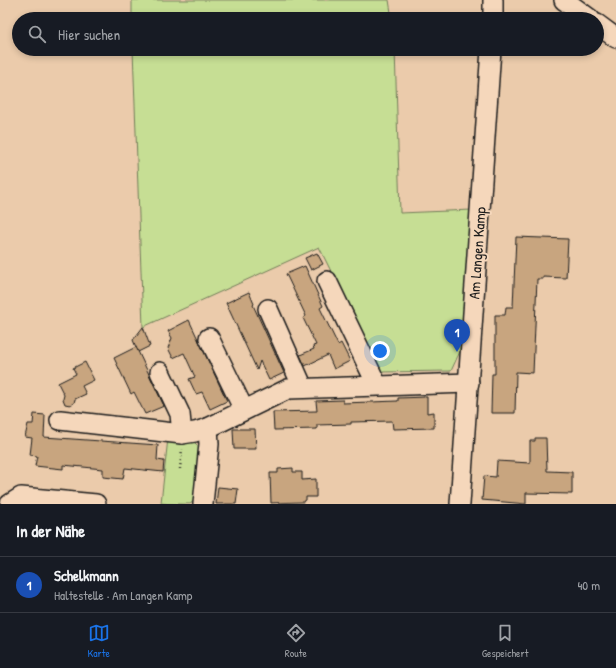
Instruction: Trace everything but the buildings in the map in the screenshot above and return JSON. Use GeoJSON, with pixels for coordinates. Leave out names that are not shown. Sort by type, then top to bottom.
{"type":"FeatureCollection","features":[{"type":"Feature","properties":{"kind":"street"},"geometry":{"type":"LineString","coordinates":[[493,0],[493,12]]}},
{"type":"Feature","properties":{"kind":"street"},"geometry":{"type":"LineString","coordinates":[[564,0],[580,12]]}},
{"type":"Feature","properties":{"kind":"street"},"geometry":{"type":"LineString","coordinates":[[604,29],[616,38]]}},
{"type":"Feature","properties":{"kind":"street","name":"Am Langen Kamp"},"geometry":{"type":"LineString","coordinates":[[460,504],[491,56]]}},
{"type":"Feature","properties":{"kind":"street"},"geometry":{"type":"LineString","coordinates":[[327,280],[377,385]]}},
{"type":"Feature","properties":{"kind":"street"},"geometry":{"type":"LineString","coordinates":[[268,309],[303,388]]}},
{"type":"Feature","properties":{"kind":"street"},"geometry":{"type":"LineString","coordinates":[[209,338],[244,410]]}},
{"type":"Feature","properties":{"kind":"street"},"geometry":{"type":"LineString","coordinates":[[160,372],[180,414],[182,434]]}},
{"type":"Feature","properties":{"kind":"street"},"geometry":{"type":"LineString","coordinates":[[60,420],[182,434],[208,428],[288,389],[469,383]]}},
{"type":"Feature","properties":{"kind":"street"},"geometry":{"type":"LineString","coordinates":[[202,504],[209,444],[208,428]]}},
{"type":"Feature","properties":{"kind":"street"},"geometry":{"type":"LineString","coordinates":[[10,504],[21,497],[54,502],[96,504]]}},
{"type":"Feature","properties":{"kind":"green space"},"geometry":{"type":"Polygon","coordinates":[[[132,0],[389,0],[391,12],[132,12],[132,0]]]}},
{"type":"Feature","properties":{"kind":"green space"},"geometry":{"type":"Polygon","coordinates":[[[133,56],[395,56],[400,213],[472,210],[462,347],[451,371],[381,372],[319,247],[143,327],[133,56]]]}},
{"type":"Feature","properties":{"kind":"green space"},"geometry":{"type":"Polygon","coordinates":[[[168,438],[194,442],[202,450],[201,471],[198,488],[194,501],[190,504],[161,503],[168,438]]]}},
{"type":"Feature","properties":{"kind":"place","name":"Schelkmann"},"geometry":{"type":"Point","coordinates":[457,352]}}]}
